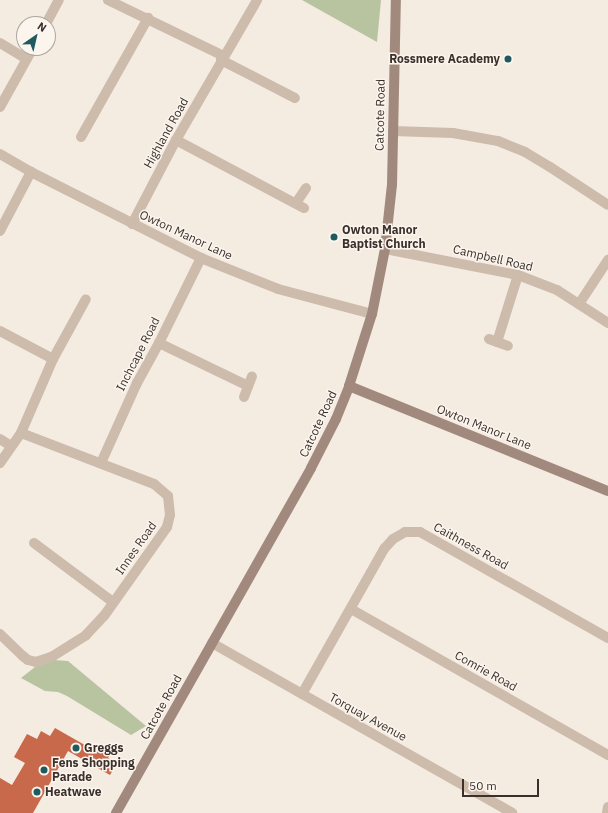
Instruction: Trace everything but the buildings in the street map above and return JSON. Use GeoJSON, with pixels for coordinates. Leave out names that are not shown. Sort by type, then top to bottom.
{"type":"FeatureCollection","features":[{"type":"Feature","properties":{"kind":"street"},"geometry":{"type":"LineString","coordinates":[[50,16],[59,0]]}},
{"type":"Feature","properties":{"kind":"street"},"geometry":{"type":"LineString","coordinates":[[108,0],[148,18],[295,98]]}},
{"type":"Feature","properties":{"kind":"street","name":"Highland Road"},"geometry":{"type":"LineString","coordinates":[[132,224],[176,140],[222,58],[257,0]]}},
{"type":"Feature","properties":{"kind":"street","name":"Catcote Road"},"geometry":{"type":"LineString","coordinates":[[116,813],[311,468],[336,418],[349,386],[372,314],[385,249],[392,185],[396,0]]}},
{"type":"Feature","properties":{"kind":"street"},"geometry":{"type":"LineString","coordinates":[[81,137],[148,18]]}},
{"type":"Feature","properties":{"kind":"street"},"geometry":{"type":"LineString","coordinates":[[0,43],[27,58],[0,106]]}},
{"type":"Feature","properties":{"kind":"street"},"geometry":{"type":"LineString","coordinates":[[393,132],[453,133],[498,141],[538,160],[608,205]]}},
{"type":"Feature","properties":{"kind":"street"},"geometry":{"type":"LineString","coordinates":[[176,140],[300,206],[306,188]]}},
{"type":"Feature","properties":{"kind":"street","name":"Owton Manor Lane"},"geometry":{"type":"LineString","coordinates":[[0,154],[31,172],[201,258],[278,289],[372,314]]}},
{"type":"Feature","properties":{"kind":"street"},"geometry":{"type":"LineString","coordinates":[[0,231],[31,172]]}},
{"type":"Feature","properties":{"kind":"street","name":"Campbell Road"},"geometry":{"type":"LineString","coordinates":[[385,249],[518,275],[558,290],[608,323]]}},
{"type":"Feature","properties":{"kind":"street","name":"Inchcape Road"},"geometry":{"type":"LineString","coordinates":[[101,463],[137,383],[159,343],[201,258]]}},
{"type":"Feature","properties":{"kind":"street"},"geometry":{"type":"LineString","coordinates":[[579,304],[608,260]]}},
{"type":"Feature","properties":{"kind":"street"},"geometry":{"type":"LineString","coordinates":[[508,346],[493,340],[518,275]]}},
{"type":"Feature","properties":{"kind":"street"},"geometry":{"type":"LineString","coordinates":[[0,463],[21,433],[53,359],[86,299]]}},
{"type":"Feature","properties":{"kind":"street"},"geometry":{"type":"LineString","coordinates":[[0,331],[53,359]]}},
{"type":"Feature","properties":{"kind":"street"},"geometry":{"type":"LineString","coordinates":[[159,343],[248,386]]}},
{"type":"Feature","properties":{"kind":"street"},"geometry":{"type":"LineString","coordinates":[[244,397],[252,376]]}},
{"type":"Feature","properties":{"kind":"street","name":"Owton Manor Lane"},"geometry":{"type":"LineString","coordinates":[[349,386],[608,491]]}},
{"type":"Feature","properties":{"kind":"street","name":"Innes Road"},"geometry":{"type":"LineString","coordinates":[[0,634],[28,660],[36,662],[42,661],[86,634],[104,616],[167,527],[170,515],[168,496],[154,484],[21,433]]}},
{"type":"Feature","properties":{"kind":"street"},"geometry":{"type":"LineString","coordinates":[[0,439],[11,446]]}},
{"type":"Feature","properties":{"kind":"street","name":"Caithness Road"},"geometry":{"type":"LineString","coordinates":[[302,694],[351,610],[387,544],[405,532],[420,532],[608,638]]}},
{"type":"Feature","properties":{"kind":"street"},"geometry":{"type":"LineString","coordinates":[[34,543],[113,602]]}},
{"type":"Feature","properties":{"kind":"street","name":"Comrie Road"},"geometry":{"type":"LineString","coordinates":[[351,610],[608,755]]}},
{"type":"Feature","properties":{"kind":"street","name":"Torquay Avenue"},"geometry":{"type":"LineString","coordinates":[[212,643],[512,813]]}},
{"type":"Feature","properties":{"kind":"street"},"geometry":{"type":"LineString","coordinates":[[607,813],[608,807]]}},
{"type":"Feature","properties":{"kind":"green space"},"geometry":{"type":"Polygon","coordinates":[[[302,0],[381,0],[377,42],[302,0]]]}},
{"type":"Feature","properties":{"kind":"green space"},"geometry":{"type":"Polygon","coordinates":[[[54,660],[68,661],[146,726],[131,735],[67,696],[58,692],[45,691],[21,678],[35,667],[54,660]]]}},
{"type":"Feature","properties":{"kind":"place","name":"Rossmere Academy"},"geometry":{"type":"Point","coordinates":[508,59]}},
{"type":"Feature","properties":{"kind":"place","name":"Owton Manor Baptist Church"},"geometry":{"type":"Point","coordinates":[334,237]}},
{"type":"Feature","properties":{"kind":"place","name":"Greggs"},"geometry":{"type":"Point","coordinates":[76,748]}},
{"type":"Feature","properties":{"kind":"place","name":"Fens Shopping Parade"},"geometry":{"type":"Point","coordinates":[44,770]}},
{"type":"Feature","properties":{"kind":"place","name":"Heatwave"},"geometry":{"type":"Point","coordinates":[37,792]}}]}
